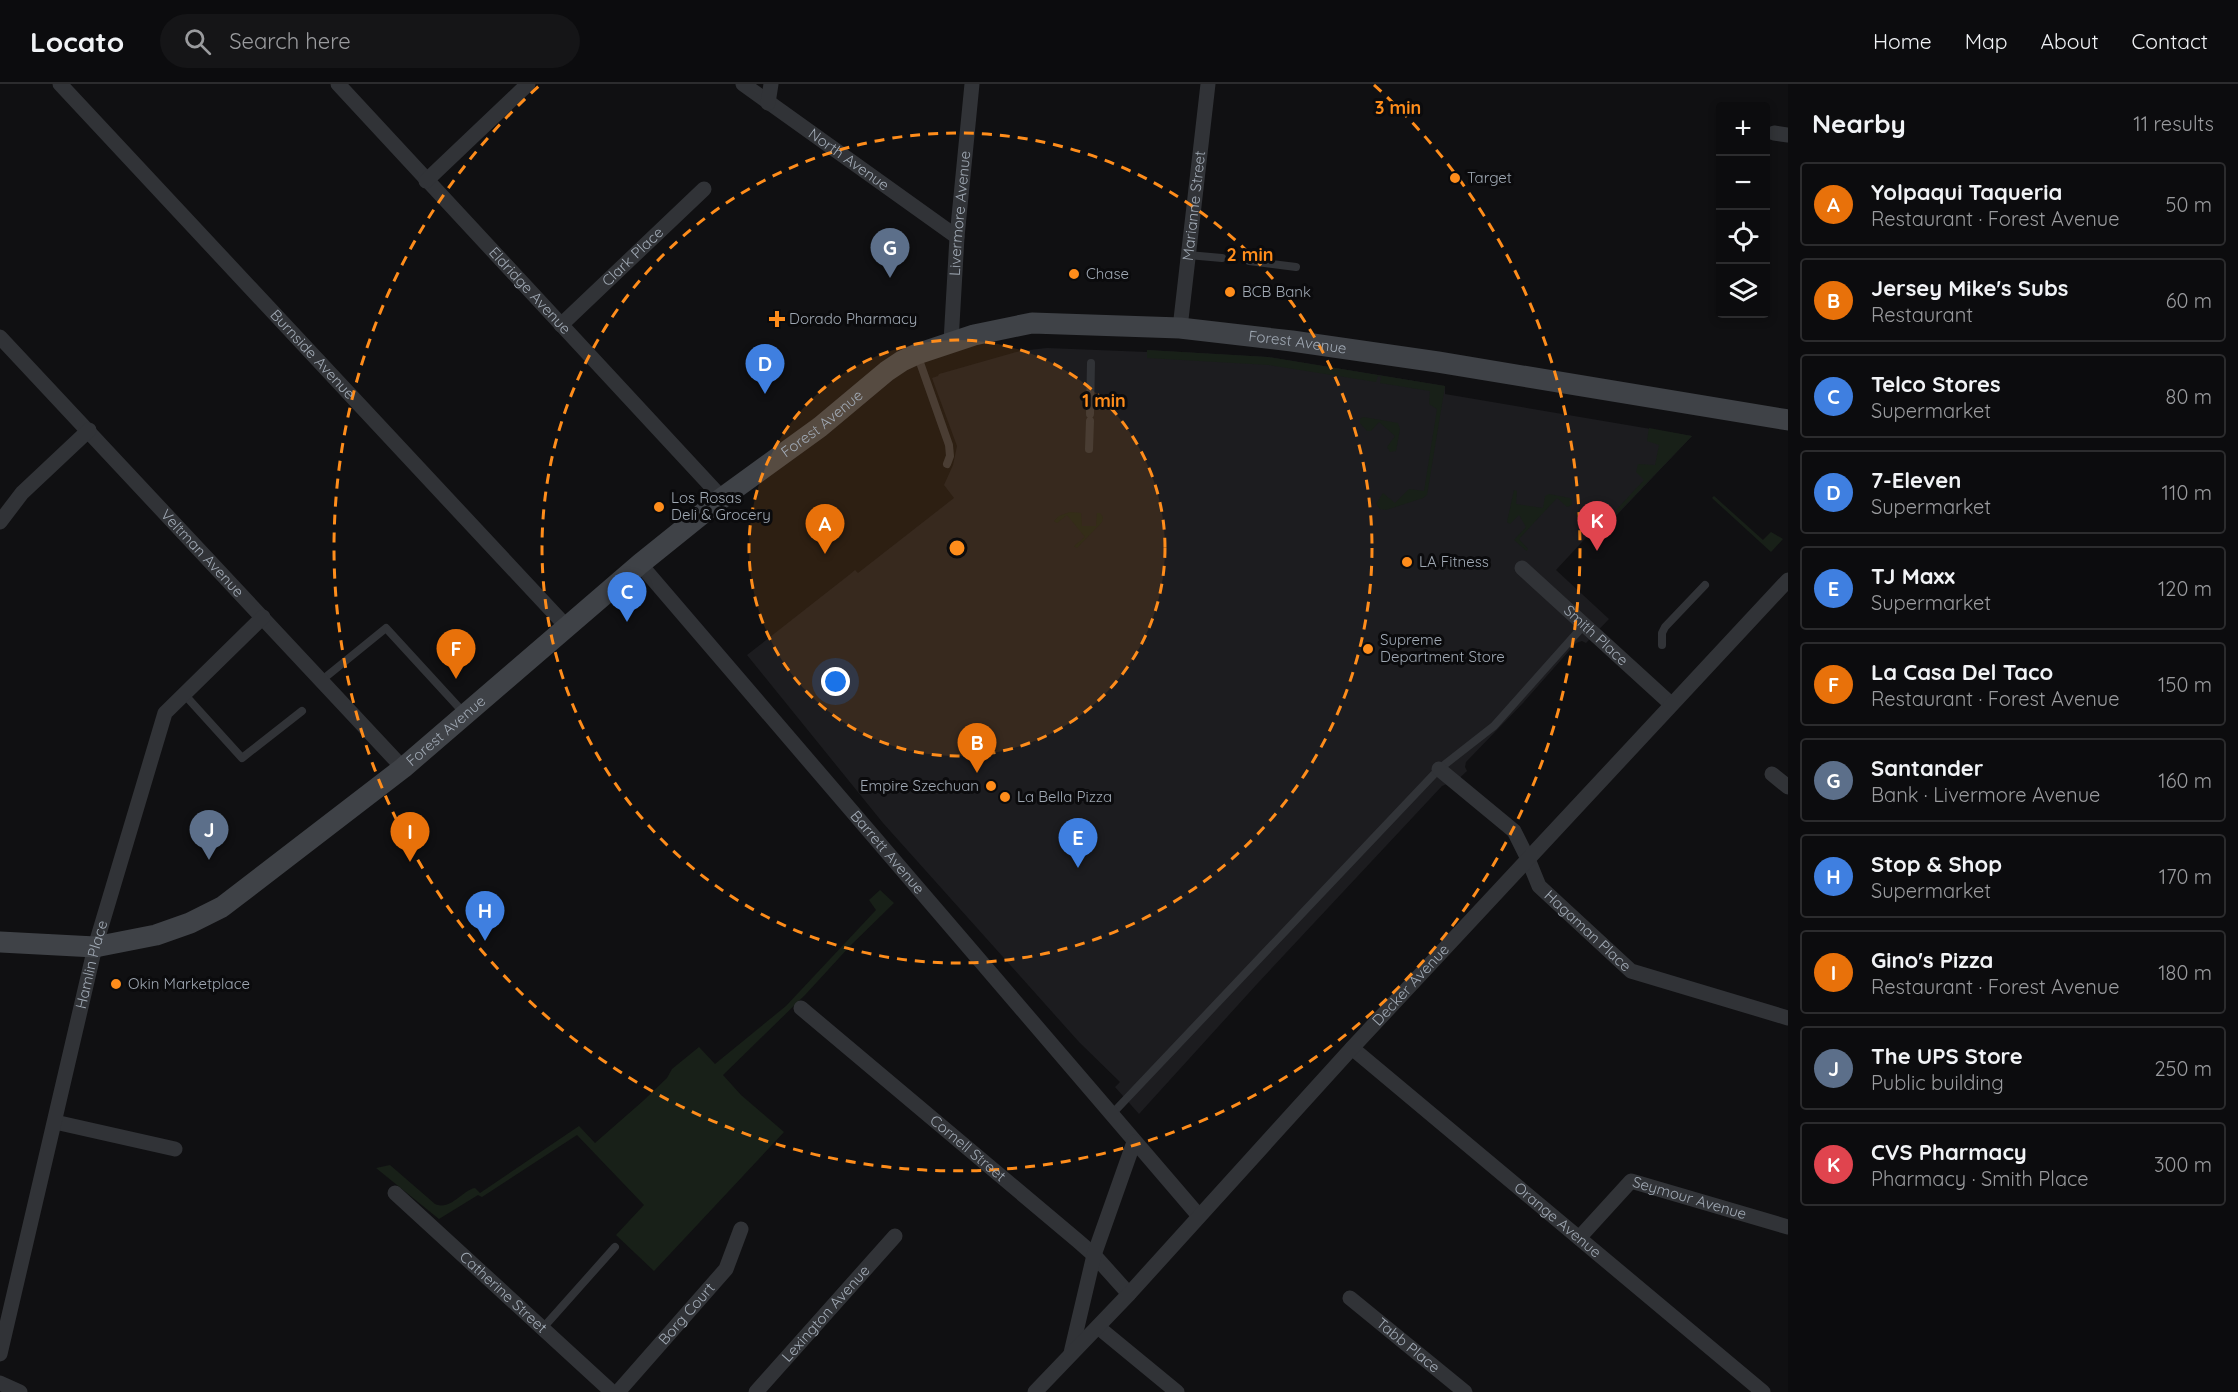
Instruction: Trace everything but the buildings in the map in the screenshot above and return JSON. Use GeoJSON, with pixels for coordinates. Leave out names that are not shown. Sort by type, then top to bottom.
{"type":"FeatureCollection","features":[{"type":"Feature","properties":{"kind":"main road","name":"Forest Avenue"},"geometry":{"type":"LineString","coordinates":[[0,942],[96,947],[156,934],[189,923],[222,908],[403,768],[566,626],[722,498],[820,427],[887,371],[917,354],[951,342],[1000,328],[1032,322],[1180,328],[1447,363],[1788,420]]}},
{"type":"Feature","properties":{"kind":"street","name":"Burnside Avenue"},"geometry":{"type":"LineString","coordinates":[[60,84],[566,626]]}},
{"type":"Feature","properties":{"kind":"street","name":"Eldridge Avenue"},"geometry":{"type":"LineString","coordinates":[[338,84],[722,498]]}},
{"type":"Feature","properties":{"kind":"street"},"geometry":{"type":"LineString","coordinates":[[426,181],[528,84]]}},
{"type":"Feature","properties":{"kind":"street","name":"North Avenue"},"geometry":{"type":"LineString","coordinates":[[743,84],[957,237]]}},
{"type":"Feature","properties":{"kind":"street"},"geometry":{"type":"LineString","coordinates":[[768,103],[771,84]]}},
{"type":"Feature","properties":{"kind":"street","name":"Livermore Avenue"},"geometry":{"type":"LineString","coordinates":[[951,342],[957,237],[972,84]]}},
{"type":"Feature","properties":{"kind":"street","name":"Marianne Street"},"geometry":{"type":"LineString","coordinates":[[1180,328],[1208,84]]}},
{"type":"Feature","properties":{"kind":"street","name":"Clark Place"},"geometry":{"type":"LineString","coordinates":[[561,325],[704,189]]}},
{"type":"Feature","properties":{"kind":"street","name":"Veltman Avenue"},"geometry":{"type":"LineString","coordinates":[[0,337],[403,768]]}},
{"type":"Feature","properties":{"kind":"street"},"geometry":{"type":"LineString","coordinates":[[0,522],[22,494],[89,430]]}},
{"type":"Feature","properties":{"kind":"street","name":"Barrett Avenue"},"geometry":{"type":"LineString","coordinates":[[640,564],[1199,1216]]}},
{"type":"Feature","properties":{"kind":"street","name":"Smith Place"},"geometry":{"type":"LineString","coordinates":[[1522,568],[1671,704]]}},
{"type":"Feature","properties":{"kind":"street","name":"Decker Avenue"},"geometry":{"type":"LineString","coordinates":[[1035,1392],[1129,1294],[1352,1048],[1788,580]]}},
{"type":"Feature","properties":{"kind":"street","name":"Hamlin Place"},"geometry":{"type":"LineString","coordinates":[[0,1353],[96,947],[165,713],[263,617]]}},
{"type":"Feature","properties":{"kind":"street","name":"Hagaman Place"},"geometry":{"type":"LineString","coordinates":[[1439,769],[1514,831],[1539,886],[1632,971],[1788,1018]]}},
{"type":"Feature","properties":{"kind":"street"},"geometry":{"type":"LineString","coordinates":[[1772,774],[1788,787]]}},
{"type":"Feature","properties":{"kind":"street","name":"Cornell Street"},"geometry":{"type":"LineString","coordinates":[[801,1008],[1094,1255],[1129,1294]]}},
{"type":"Feature","properties":{"kind":"street","name":"Orange Avenue"},"geometry":{"type":"LineString","coordinates":[[1352,1048],[1763,1392]]}},
{"type":"Feature","properties":{"kind":"street"},"geometry":{"type":"LineString","coordinates":[[55,1122],[175,1149]]}},
{"type":"Feature","properties":{"kind":"street"},"geometry":{"type":"LineString","coordinates":[[1071,1353],[1094,1255],[1134,1142]]}},
{"type":"Feature","properties":{"kind":"street","name":"Seymour Avenue"},"geometry":{"type":"LineString","coordinates":[[1579,1238],[1631,1181],[1788,1227]]}},
{"type":"Feature","properties":{"kind":"street","name":"Catherine Street"},"geometry":{"type":"LineString","coordinates":[[395,1193],[612,1392]]}},
{"type":"Feature","properties":{"kind":"street","name":"Borg Court"},"geometry":{"type":"LineString","coordinates":[[618,1392],[726,1269],[741,1229]]}},
{"type":"Feature","properties":{"kind":"street","name":"Lexington Avenue"},"geometry":{"type":"LineString","coordinates":[[756,1392],[895,1236]]}},
{"type":"Feature","properties":{"kind":"street","name":"Tabb Place"},"geometry":{"type":"LineString","coordinates":[[1350,1298],[1465,1392]]}},
{"type":"Feature","properties":{"kind":"street"},"geometry":{"type":"LineString","coordinates":[[1098,1327],[1177,1392]]}},
{"type":"Feature","properties":{"kind":"street"},"geometry":{"type":"LineString","coordinates":[[0,1383],[20,1392]]}},
{"type":"Feature","properties":{"kind":"lane"},"geometry":{"type":"LineString","coordinates":[[1188,255],[1222,258]]}},
{"type":"Feature","properties":{"kind":"lane"},"geometry":{"type":"LineString","coordinates":[[1249,261],[1296,267]]}},
{"type":"Feature","properties":{"kind":"lane"},"geometry":{"type":"LineString","coordinates":[[917,354],[949,445],[950,456],[947,464]]}},
{"type":"Feature","properties":{"kind":"lane"},"geometry":{"type":"LineString","coordinates":[[1089,448],[1091,363]]}},
{"type":"Feature","properties":{"kind":"lane"},"geometry":{"type":"LineString","coordinates":[[1662,645],[1663,630],[1705,585]]}},
{"type":"Feature","properties":{"kind":"lane"},"geometry":{"type":"LineString","coordinates":[[1111,1115],[1439,769],[1494,726],[1584,625]]}},
{"type":"Feature","properties":{"kind":"lane"},"geometry":{"type":"LineString","coordinates":[[322,680],[386,628],[465,714]]}},
{"type":"Feature","properties":{"kind":"lane"},"geometry":{"type":"LineString","coordinates":[[184,694],[242,758],[302,711]]}},
{"type":"Feature","properties":{"kind":"lane"},"geometry":{"type":"LineString","coordinates":[[542,1329],[615,1247]]}},
{"type":"Feature","properties":{"kind":"shaded area"},"geometry":{"type":"Polygon","coordinates":[[[1047,348],[1147,352],[1147,350],[1268,357],[1445,386],[1445,394],[1692,436],[1613,519],[1607,515],[1556,570],[1609,619],[1586,643],[1582,641],[1576,643],[1523,703],[1466,762],[1467,771],[1451,786],[1447,784],[1442,786],[1139,1114],[1115,1087],[1120,1082],[1079,1042],[883,823],[747,655],[855,570],[858,573],[954,498],[944,485],[953,465],[957,446],[932,378],[1020,351],[1047,348]]]}},
{"type":"Feature","properties":{"kind":"shaded area"},"geometry":{"type":"Polygon","coordinates":[[[1147,350],[1268,357],[1445,386],[1427,495],[1386,510],[1380,509],[1376,504],[1383,493],[1395,503],[1409,489],[1424,491],[1437,409],[1429,404],[1430,391],[1380,383],[1381,377],[1378,376],[1376,382],[1269,365],[1147,358],[1147,350]]]}},
{"type":"Feature","properties":{"kind":"shaded area"},"geometry":{"type":"Polygon","coordinates":[[[1363,417],[1398,423],[1400,429],[1396,451],[1390,452],[1387,447],[1395,436],[1379,422],[1371,431],[1367,431],[1360,423],[1363,417]]]}},
{"type":"Feature","properties":{"kind":"shaded area"},"geometry":{"type":"Polygon","coordinates":[[[1649,428],[1692,436],[1615,516],[1617,509],[1644,480],[1636,472],[1638,464],[1655,465],[1659,445],[1647,441],[1649,428]]]}},
{"type":"Feature","properties":{"kind":"shaded area"},"geometry":{"type":"Polygon","coordinates":[[[1514,490],[1517,491],[1516,504],[1543,508],[1545,496],[1549,494],[1570,498],[1572,501],[1572,505],[1567,507],[1557,498],[1519,539],[1528,549],[1527,551],[1514,540],[1526,527],[1519,515],[1510,524],[1507,522],[1514,490]]]}},
{"type":"Feature","properties":{"kind":"shaded area"},"geometry":{"type":"Polygon","coordinates":[[[1714,496],[1763,540],[1771,532],[1783,539],[1771,552],[1712,498],[1714,496]]]}},
{"type":"Feature","properties":{"kind":"shaded area"},"geometry":{"type":"Polygon","coordinates":[[[1070,512],[1081,513],[1082,526],[1096,526],[1097,513],[1103,517],[1102,522],[1077,548],[1074,546],[1085,537],[1067,515],[1057,523],[1054,521],[1059,516],[1070,512]]]}},
{"type":"Feature","properties":{"kind":"shaded area"},"geometry":{"type":"Polygon","coordinates":[[[880,890],[894,903],[723,1075],[741,1095],[784,1132],[654,1271],[616,1235],[644,1205],[577,1135],[482,1197],[478,1195],[439,1219],[376,1168],[390,1165],[435,1204],[446,1205],[475,1188],[480,1193],[579,1126],[595,1143],[667,1078],[672,1069],[699,1047],[715,1064],[786,1006],[876,910],[869,900],[880,890]]]}},
{"type":"Feature","properties":{"kind":"place","name":"Target"},"geometry":{"type":"Point","coordinates":[1455,178]}},
{"type":"Feature","properties":{"kind":"place","name":"Chase"},"geometry":{"type":"Point","coordinates":[1074,274]}},
{"type":"Feature","properties":{"kind":"place","name":"Santander"},"geometry":{"type":"Point","coordinates":[890,278]}},
{"type":"Feature","properties":{"kind":"place","name":"BCB Bank"},"geometry":{"type":"Point","coordinates":[1230,292]}},
{"type":"Feature","properties":{"kind":"place","name":"Dorado Pharmacy"},"geometry":{"type":"Point","coordinates":[777,319]}},
{"type":"Feature","properties":{"kind":"place","name":"7-Eleven"},"geometry":{"type":"Point","coordinates":[765,394]}},
{"type":"Feature","properties":{"kind":"place","name":"Los Rosas Deli & Grocery"},"geometry":{"type":"Point","coordinates":[659,507]}},
{"type":"Feature","properties":{"kind":"place","name":"CVS Pharmacy"},"geometry":{"type":"Point","coordinates":[1597,551]}},
{"type":"Feature","properties":{"kind":"place","name":"Yolpaqui Taqueria"},"geometry":{"type":"Point","coordinates":[825,554]}},
{"type":"Feature","properties":{"kind":"place","name":"LA Fitness"},"geometry":{"type":"Point","coordinates":[1407,562]}},
{"type":"Feature","properties":{"kind":"place","name":"Telco Stores"},"geometry":{"type":"Point","coordinates":[627,622]}},
{"type":"Feature","properties":{"kind":"place","name":"Supreme Department Store"},"geometry":{"type":"Point","coordinates":[1368,649]}},
{"type":"Feature","properties":{"kind":"place","name":"La Casa Del Taco"},"geometry":{"type":"Point","coordinates":[456,679]}},
{"type":"Feature","properties":{"kind":"place","name":"Jersey Mike's Subs"},"geometry":{"type":"Point","coordinates":[977,773]}},
{"type":"Feature","properties":{"kind":"place","name":"Empire Szechuan"},"geometry":{"type":"Point","coordinates":[991,786]}},
{"type":"Feature","properties":{"kind":"place","name":"La Bella Pizza"},"geometry":{"type":"Point","coordinates":[1005,797]}},
{"type":"Feature","properties":{"kind":"place","name":"The UPS Store"},"geometry":{"type":"Point","coordinates":[209,860]}},
{"type":"Feature","properties":{"kind":"place","name":"Gino's Pizza"},"geometry":{"type":"Point","coordinates":[410,862]}},
{"type":"Feature","properties":{"kind":"place","name":"TJ Maxx"},"geometry":{"type":"Point","coordinates":[1078,868]}},
{"type":"Feature","properties":{"kind":"place","name":"Stop & Shop"},"geometry":{"type":"Point","coordinates":[485,941]}},
{"type":"Feature","properties":{"kind":"place","name":"Okin Marketplace"},"geometry":{"type":"Point","coordinates":[116,984]}}]}
